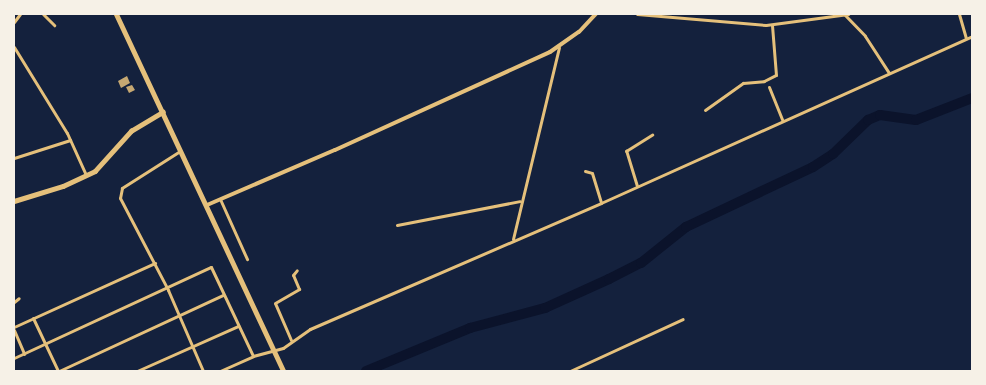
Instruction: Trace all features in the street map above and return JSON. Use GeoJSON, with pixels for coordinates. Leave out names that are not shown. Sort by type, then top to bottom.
{"type":"FeatureCollection","features":[{"type":"Feature","properties":{"kind":"highway"},"geometry":{"type":"LineString","coordinates":[[116,14],[182,150],[283,371]]}},
{"type":"Feature","properties":{"kind":"main road"},"geometry":{"type":"LineString","coordinates":[[14,201],[86,176],[108,160],[138,125],[164,112]]}},
{"type":"Feature","properties":{"kind":"street"},"geometry":{"type":"LineString","coordinates":[[14,22],[20,14]]}},
{"type":"Feature","properties":{"kind":"street"},"geometry":{"type":"LineString","coordinates":[[43,14],[54,25]]}},
{"type":"Feature","properties":{"kind":"street"},"geometry":{"type":"LineString","coordinates":[[207,204],[335,150],[559,47],[596,14]]}},
{"type":"Feature","properties":{"kind":"street"},"geometry":{"type":"LineString","coordinates":[[637,14],[772,24],[827,15],[846,14],[865,36],[889,73]]}},
{"type":"Feature","properties":{"kind":"street"},"geometry":{"type":"LineString","coordinates":[[686,18],[689,14]]}},
{"type":"Feature","properties":{"kind":"street"},"geometry":{"type":"LineString","coordinates":[[959,14],[966,38]]}},
{"type":"Feature","properties":{"kind":"street"},"geometry":{"type":"LineString","coordinates":[[705,110],[743,82],[764,81],[776,75],[772,24]]}},
{"type":"Feature","properties":{"kind":"street"},"geometry":{"type":"LineString","coordinates":[[220,371],[253,356],[284,348],[291,340],[513,240],[601,204],[782,119],[972,36]]}},
{"type":"Feature","properties":{"kind":"street"},"geometry":{"type":"LineString","coordinates":[[14,47],[25,60],[40,94],[70,140],[86,176]]}},
{"type":"Feature","properties":{"kind":"street"},"geometry":{"type":"LineString","coordinates":[[513,240],[520,201],[559,47]]}},
{"type":"Feature","properties":{"kind":"street"},"geometry":{"type":"LineString","coordinates":[[769,87],[782,119]]}},
{"type":"Feature","properties":{"kind":"street"},"geometry":{"type":"LineString","coordinates":[[637,186],[626,151],[652,135]]}},
{"type":"Feature","properties":{"kind":"street"},"geometry":{"type":"LineString","coordinates":[[14,158],[70,140]]}},
{"type":"Feature","properties":{"kind":"street"},"geometry":{"type":"LineString","coordinates":[[182,150],[145,172],[119,193],[168,290],[203,371]]}},
{"type":"Feature","properties":{"kind":"street"},"geometry":{"type":"LineString","coordinates":[[585,171],[592,173],[601,204]]}},
{"type":"Feature","properties":{"kind":"street"},"geometry":{"type":"LineString","coordinates":[[220,199],[247,259]]}},
{"type":"Feature","properties":{"kind":"street"},"geometry":{"type":"LineString","coordinates":[[397,225],[520,201]]}},
{"type":"Feature","properties":{"kind":"street"},"geometry":{"type":"LineString","coordinates":[[14,321],[15,326],[155,263]]}},
{"type":"Feature","properties":{"kind":"street"},"geometry":{"type":"LineString","coordinates":[[14,358],[168,290],[211,267],[253,356]]}},
{"type":"Feature","properties":{"kind":"street"},"geometry":{"type":"LineString","coordinates":[[291,340],[275,303],[299,289],[294,275],[297,270]]}},
{"type":"Feature","properties":{"kind":"street"},"geometry":{"type":"LineString","coordinates":[[32,318],[58,371],[180,317],[223,295]]}},
{"type":"Feature","properties":{"kind":"street"},"geometry":{"type":"LineString","coordinates":[[14,302],[19,298]]}},
{"type":"Feature","properties":{"kind":"street"},"geometry":{"type":"LineString","coordinates":[[570,371],[683,320]]}},
{"type":"Feature","properties":{"kind":"street"},"geometry":{"type":"LineString","coordinates":[[137,371],[238,326]]}},
{"type":"Feature","properties":{"kind":"street"},"geometry":{"type":"LineString","coordinates":[[14,330],[24,354]]}},
{"type":"Feature","properties":{"kind":"building"},"geometry":{"type":"Polygon","coordinates":[[[127,76],[130,83],[121,88],[118,81],[127,76]]]}},
{"type":"Feature","properties":{"kind":"building"},"geometry":{"type":"Polygon","coordinates":[[[132,85],[135,90],[129,93],[126,87],[132,85]]]}},
{"type":"Feature","properties":{"kind":"waterway"},"geometry":{"type":"LineString","coordinates":[[366,371],[470,328],[545,308],[609,279],[641,263],[686,227],[813,167],[833,154],[868,120],[880,115],[916,120],[972,98]]}}]}
